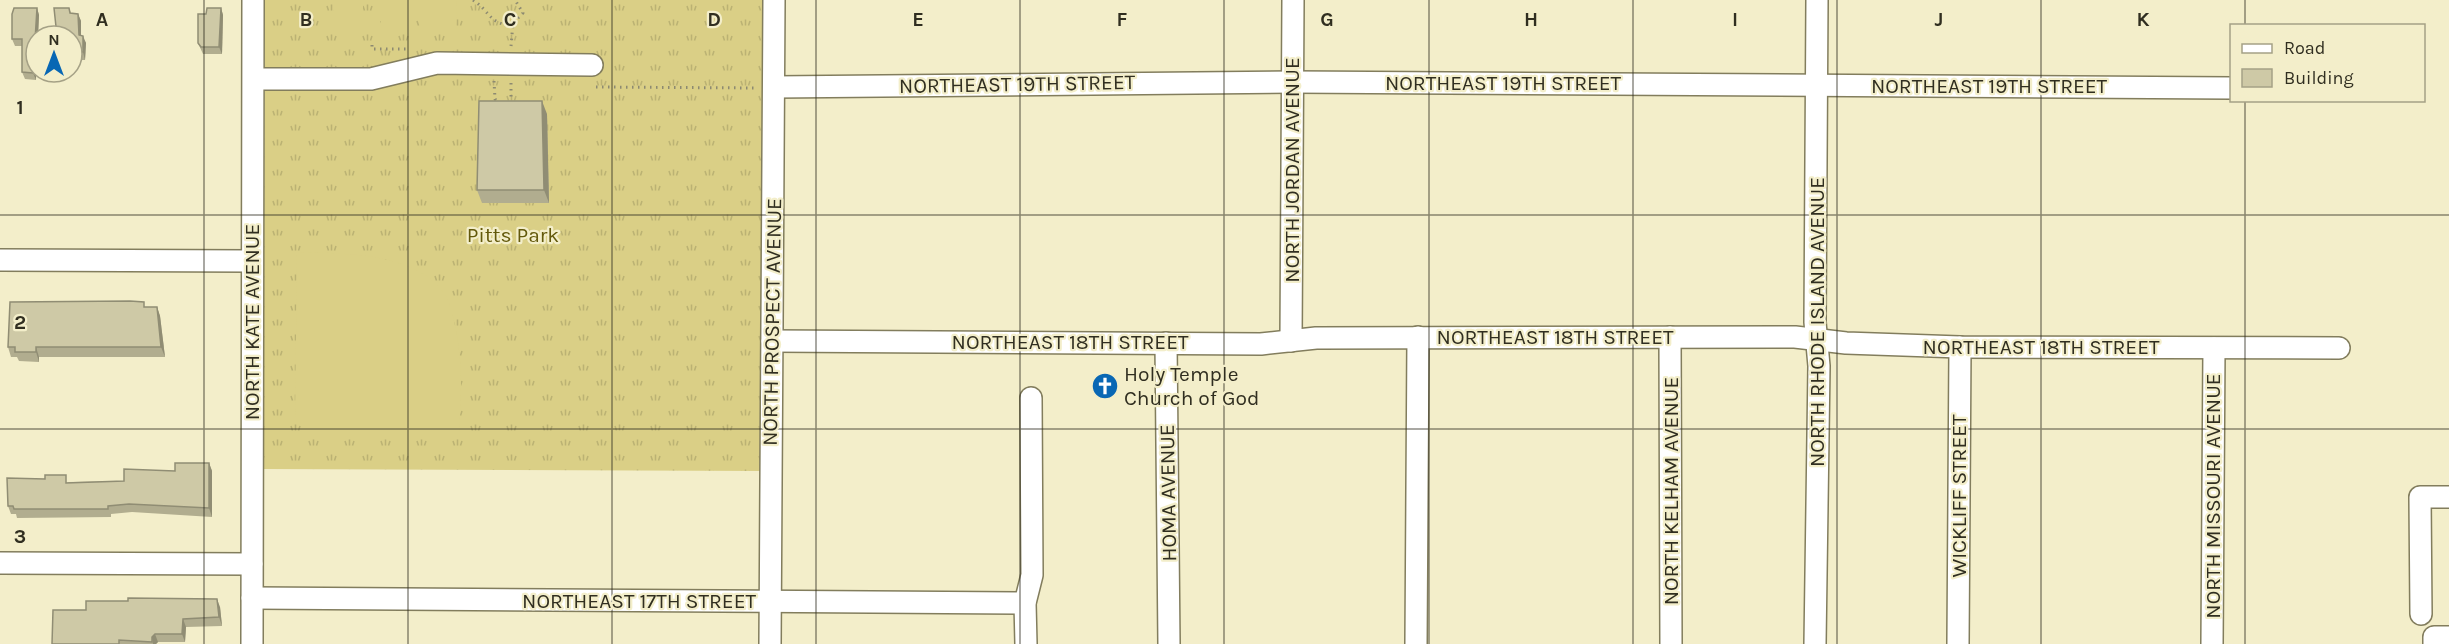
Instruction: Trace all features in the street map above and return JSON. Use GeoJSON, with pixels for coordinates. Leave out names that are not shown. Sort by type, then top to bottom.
{"type":"FeatureCollection","features":[{"type":"Feature","properties":{"kind":"street","name":"NORTH KATE AVENUE"},"geometry":{"type":"LineString","coordinates":[[252,644],[253,0]]}},
{"type":"Feature","properties":{"kind":"street","name":"NORTH PROSPECT AVENUE"},"geometry":{"type":"LineString","coordinates":[[770,644],[774,0]]}},
{"type":"Feature","properties":{"kind":"street","name":"NORTH JORDAN AVENUE"},"geometry":{"type":"LineString","coordinates":[[1292,341],[1293,0]]}},
{"type":"Feature","properties":{"kind":"street","name":"NORTH RHODE ISLAND AVENUE"},"geometry":{"type":"LineString","coordinates":[[1815,644],[1820,366],[1817,340],[1817,0]]}},
{"type":"Feature","properties":{"kind":"street"},"geometry":{"type":"LineString","coordinates":[[254,79],[371,79],[438,63],[592,64]]}},
{"type":"Feature","properties":{"kind":"street","name":"NORTHEAST 19TH STREET"},"geometry":{"type":"LineString","coordinates":[[775,87],[1293,82],[2230,88]]}},
{"type":"Feature","properties":{"kind":"street"},"geometry":{"type":"LineString","coordinates":[[0,260],[252,261]]}},
{"type":"Feature","properties":{"kind":"street"},"geometry":{"type":"LineString","coordinates":[[1416,644],[1418,337]]}},
{"type":"Feature","properties":{"kind":"street","name":"NORTHEAST 18TH STREET"},"geometry":{"type":"LineString","coordinates":[[772,341],[1261,344],[1316,338],[1670,337],[1795,338],[1960,347],[2339,348]]}},
{"type":"Feature","properties":{"kind":"street","name":"NORTH KELHAM AVENUE"},"geometry":{"type":"LineString","coordinates":[[1670,337],[1671,644]]}},
{"type":"Feature","properties":{"kind":"street","name":"HOMA AVENUE"},"geometry":{"type":"LineString","coordinates":[[1166,343],[1169,644]]}},
{"type":"Feature","properties":{"kind":"street","name":"WICKLIFF STREET"},"geometry":{"type":"LineString","coordinates":[[1958,644],[1960,347]]}},
{"type":"Feature","properties":{"kind":"street","name":"NORTH MISSOURI AVENUE"},"geometry":{"type":"LineString","coordinates":[[2212,644],[2214,348]]}},
{"type":"Feature","properties":{"kind":"street"},"geometry":{"type":"LineString","coordinates":[[1026,644],[1025,603],[1032,575],[1031,398]]}},
{"type":"Feature","properties":{"kind":"street"},"geometry":{"type":"LineString","coordinates":[[2421,614],[2420,497],[2449,497]]}},
{"type":"Feature","properties":{"kind":"street"},"geometry":{"type":"LineString","coordinates":[[0,563],[252,564]]}},
{"type":"Feature","properties":{"kind":"street","name":"NORTHEAST 17TH STREET"},"geometry":{"type":"LineString","coordinates":[[252,598],[1025,603]]}},
{"type":"Feature","properties":{"kind":"street"},"geometry":{"type":"LineString","coordinates":[[2434,644],[2434,637],[2449,637]]}},
{"type":"Feature","properties":{"kind":"path"},"geometry":{"type":"LineString","coordinates":[[473,0],[482,7],[488,17],[501,24],[512,26]]}},
{"type":"Feature","properties":{"kind":"path"},"geometry":{"type":"LineString","coordinates":[[511,38],[512,26],[523,13],[515,0]]}},
{"type":"Feature","properties":{"kind":"path"},"geometry":{"type":"LineString","coordinates":[[596,87],[775,87]]}},
{"type":"Feature","properties":{"kind":"path"},"geometry":{"type":"LineString","coordinates":[[494,92],[495,99],[503,107]]}},
{"type":"Feature","properties":{"kind":"path"},"geometry":{"type":"LineString","coordinates":[[511,92],[511,114]]}},
{"type":"Feature","properties":{"kind":"green space","name":"Pitts Park"},"geometry":{"type":"Polygon","coordinates":[[[265,0],[763,0],[761,471],[263,469],[265,0]]]}},
{"type":"Feature","properties":{"kind":"green space"},"geometry":{"type":"Polygon","coordinates":[[[334,0],[363,0],[363,30],[334,30],[334,0]]]}},
{"type":"Feature","properties":{"kind":"green space"},"geometry":{"type":"Polygon","coordinates":[[[381,0],[410,0],[410,30],[381,30],[381,0]]]}},
{"type":"Feature","properties":{"kind":"green space"},"geometry":{"type":"Polygon","coordinates":[[[420,0],[457,0],[456,29],[420,29],[420,0]]]}},
{"type":"Feature","properties":{"kind":"green space"},"geometry":{"type":"Polygon","coordinates":[[[297,252],[336,253],[378,258],[417,270],[433,281],[448,300],[456,328],[461,387],[459,432],[312,432],[295,419],[297,252]]]}},
{"type":"Feature","properties":{"kind":"building"},"geometry":{"type":"Polygon","coordinates":[[[14,8],[37,8],[36,24],[24,24],[24,72],[22,72],[22,39],[12,39],[14,8]]]}},
{"type":"Feature","properties":{"kind":"building"},"geometry":{"type":"Polygon","coordinates":[[[54,8],[69,8],[70,13],[78,14],[78,24],[56,24],[54,8]]]}},
{"type":"Feature","properties":{"kind":"building"},"geometry":{"type":"Polygon","coordinates":[[[207,8],[221,8],[219,47],[201,47],[198,43],[198,14],[206,14],[207,8]]]}},
{"type":"Feature","properties":{"kind":"building"},"geometry":{"type":"Polygon","coordinates":[[[479,101],[542,101],[544,190],[477,190],[479,101]]]}},
{"type":"Feature","properties":{"kind":"building"},"geometry":{"type":"Polygon","coordinates":[[[10,302],[144,302],[144,307],[157,307],[161,347],[36,347],[36,352],[15,352],[15,347],[8,347],[10,302]]]}},
{"type":"Feature","properties":{"kind":"building"},"geometry":{"type":"Polygon","coordinates":[[[175,463],[209,463],[209,508],[129,504],[108,506],[108,509],[14,509],[13,506],[8,506],[7,478],[45,479],[45,475],[66,475],[66,483],[124,481],[124,469],[175,471],[175,463]]]}},
{"type":"Feature","properties":{"kind":"building"},"geometry":{"type":"Polygon","coordinates":[[[128,598],[217,599],[219,617],[183,619],[182,634],[155,634],[152,642],[119,640],[119,644],[52,644],[53,610],[86,610],[86,601],[128,601],[128,598]]]}},
{"type":"Feature","properties":{"kind":"place","name":"Holy Temple Church of God"},"geometry":{"type":"Point","coordinates":[1105,386]}}]}
